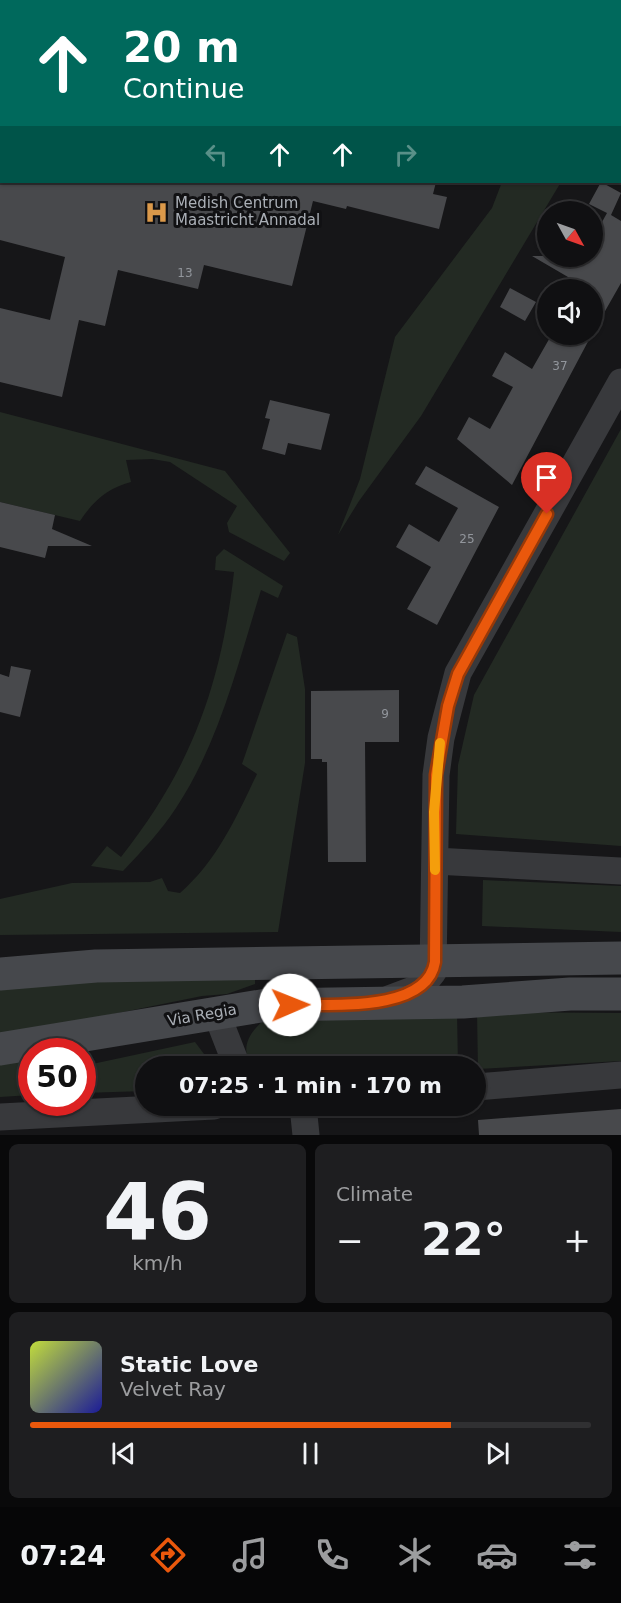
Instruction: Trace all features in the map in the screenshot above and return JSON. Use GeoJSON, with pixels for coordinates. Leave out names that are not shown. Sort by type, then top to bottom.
{"type":"FeatureCollection","features":[{"type":"Feature","properties":{"kind":"main road"},"geometry":{"type":"LineString","coordinates":[[0,974],[96,966],[621,958]]}},
{"type":"Feature","properties":{"kind":"main road","name":"Via Regia"},"geometry":{"type":"LineString","coordinates":[[0,1049],[267,1005],[472,1002],[570,994],[621,994]]}},
{"type":"Feature","properties":{"kind":"street"},"geometry":{"type":"LineString","coordinates":[[378,1003],[426,983],[434,972],[436,775],[441,738],[458,674],[621,382]]}},
{"type":"Feature","properties":{"kind":"street"},"geometry":{"type":"LineString","coordinates":[[435,861],[621,870]]}},
{"type":"Feature","properties":{"kind":"street"},"geometry":{"type":"LineString","coordinates":[[216,1012],[233,1056]]}},
{"type":"Feature","properties":{"kind":"street"},"geometry":{"type":"LineString","coordinates":[[486,1086],[621,1075]]}},
{"type":"Feature","properties":{"kind":"street"},"geometry":{"type":"LineString","coordinates":[[0,1117],[135,1110]]}},
{"type":"Feature","properties":{"kind":"street"},"geometry":{"type":"LineString","coordinates":[[304,1116],[306,1135]]}},
{"type":"Feature","properties":{"kind":"shaded area"},"geometry":{"type":"Polygon","coordinates":[[[502,183],[560,183],[550,201],[537,201],[537,222],[421,416],[359,501],[338,535],[360,479],[395,337],[492,208],[502,183]]]}},
{"type":"Feature","properties":{"kind":"shaded area"},"geometry":{"type":"Polygon","coordinates":[[[0,412],[225,471],[290,553],[284,561],[229,532],[227,523],[237,506],[170,462],[152,459],[126,460],[131,482],[102,496],[80,521],[0,502],[0,412]]]}},
{"type":"Feature","properties":{"kind":"shaded area"},"geometry":{"type":"Polygon","coordinates":[[[621,429],[621,846],[456,834],[458,765],[474,695],[621,429]]]}},
{"type":"Feature","properties":{"kind":"shaded area"},"geometry":{"type":"Polygon","coordinates":[[[224,549],[283,586],[278,598],[261,590],[216,730],[191,783],[170,816],[123,871],[91,866],[107,846],[121,857],[146,824],[185,757],[211,688],[221,652],[234,572],[215,570],[216,557],[224,549]]]}},
{"type":"Feature","properties":{"kind":"shaded area"},"geometry":{"type":"Polygon","coordinates":[[[287,633],[297,637],[305,689],[305,763],[278,932],[0,935],[0,899],[72,883],[150,882],[162,878],[168,891],[180,893],[193,881],[224,838],[257,774],[242,764],[287,633]]]}},
{"type":"Feature","properties":{"kind":"shaded area"},"geometry":{"type":"Polygon","coordinates":[[[483,880],[621,886],[621,932],[482,926],[483,880]]]}},
{"type":"Feature","properties":{"kind":"shaded area"},"geometry":{"type":"Polygon","coordinates":[[[255,976],[255,984],[227,994],[202,996],[0,1037],[0,985],[255,976]]]}},
{"type":"Feature","properties":{"kind":"shaded area"},"geometry":{"type":"Polygon","coordinates":[[[457,1012],[458,1056],[247,1056],[251,1034],[266,1018],[457,1012]]]}},
{"type":"Feature","properties":{"kind":"shaded area"},"geometry":{"type":"Polygon","coordinates":[[[477,1012],[621,1013],[621,1061],[486,1069],[486,1056],[478,1056],[477,1012]]]}},
{"type":"Feature","properties":{"kind":"shaded area"},"geometry":{"type":"Polygon","coordinates":[[[195,1042],[206,1056],[135,1056],[135,1091],[96,1093],[96,1063],[195,1042]]]}},
{"type":"Feature","properties":{"kind":"shaded area"},"geometry":{"type":"Polygon","coordinates":[[[18,1060],[18,1096],[0,1097],[0,1064],[18,1060]]]}},
{"type":"Feature","properties":{"kind":"building"},"geometry":{"type":"Polygon","coordinates":[[[0,183],[436,183],[433,194],[447,197],[439,229],[347,206],[346,209],[313,201],[292,286],[204,265],[198,289],[118,270],[105,326],[79,320],[62,397],[0,382],[0,308],[50,320],[65,257],[0,240],[0,183]]]}},
{"type":"Feature","properties":{"kind":"building"},"geometry":{"type":"Polygon","coordinates":[[[600,183],[621,193],[611,215],[621,221],[621,283],[603,315],[603,279],[571,279],[551,267],[603,267],[603,220],[607,213],[603,211],[603,201],[591,201],[600,183]]]}},
{"type":"Feature","properties":{"kind":"building"},"geometry":{"type":"Polygon","coordinates":[[[510,288],[536,302],[525,321],[500,307],[510,288]]]}},
{"type":"Feature","properties":{"kind":"building"},"geometry":{"type":"Polygon","coordinates":[[[546,345],[586,345],[512,485],[457,439],[469,417],[490,429],[513,387],[492,376],[505,352],[532,369],[546,345]]]}},
{"type":"Feature","properties":{"kind":"building"},"geometry":{"type":"Polygon","coordinates":[[[270,400],[330,414],[321,450],[288,443],[285,455],[262,449],[270,419],[265,418],[270,400]]]}},
{"type":"Feature","properties":{"kind":"building"},"geometry":{"type":"Polygon","coordinates":[[[426,466],[499,507],[437,625],[407,609],[431,567],[396,547],[409,524],[439,542],[458,508],[415,484],[426,466]]]}},
{"type":"Feature","properties":{"kind":"building"},"geometry":{"type":"Polygon","coordinates":[[[0,502],[55,515],[52,529],[92,546],[48,546],[45,558],[0,547],[0,502]]]}},
{"type":"Feature","properties":{"kind":"building"},"geometry":{"type":"Polygon","coordinates":[[[11,666],[31,670],[20,717],[0,712],[0,674],[9,677],[11,666]]]}},
{"type":"Feature","properties":{"kind":"building"},"geometry":{"type":"Polygon","coordinates":[[[399,690],[399,742],[365,742],[366,862],[328,862],[327,762],[322,762],[322,759],[311,759],[311,691],[399,690]]]}},
{"type":"Feature","properties":{"kind":"building"},"geometry":{"type":"Polygon","coordinates":[[[621,1109],[621,1135],[479,1135],[478,1120],[621,1109]]]}},
{"type":"Feature","properties":{"kind":"slow traffic"},"geometry":{"type":"LineString","coordinates":[[435,870],[434,812],[440,743]]}},
{"type":"Feature","properties":{"kind":"place","name":"Medish Centrum Maastricht Annadal"},"geometry":{"type":"Point","coordinates":[157,212]}},
{"type":"Feature","properties":{"kind":"route"},"geometry":{"type":"LineString","coordinates":[[290,1005],[378,1003],[421,987],[431,978],[435,962],[434,812],[436,775],[448,706],[458,674],[547,514]]}}]}
